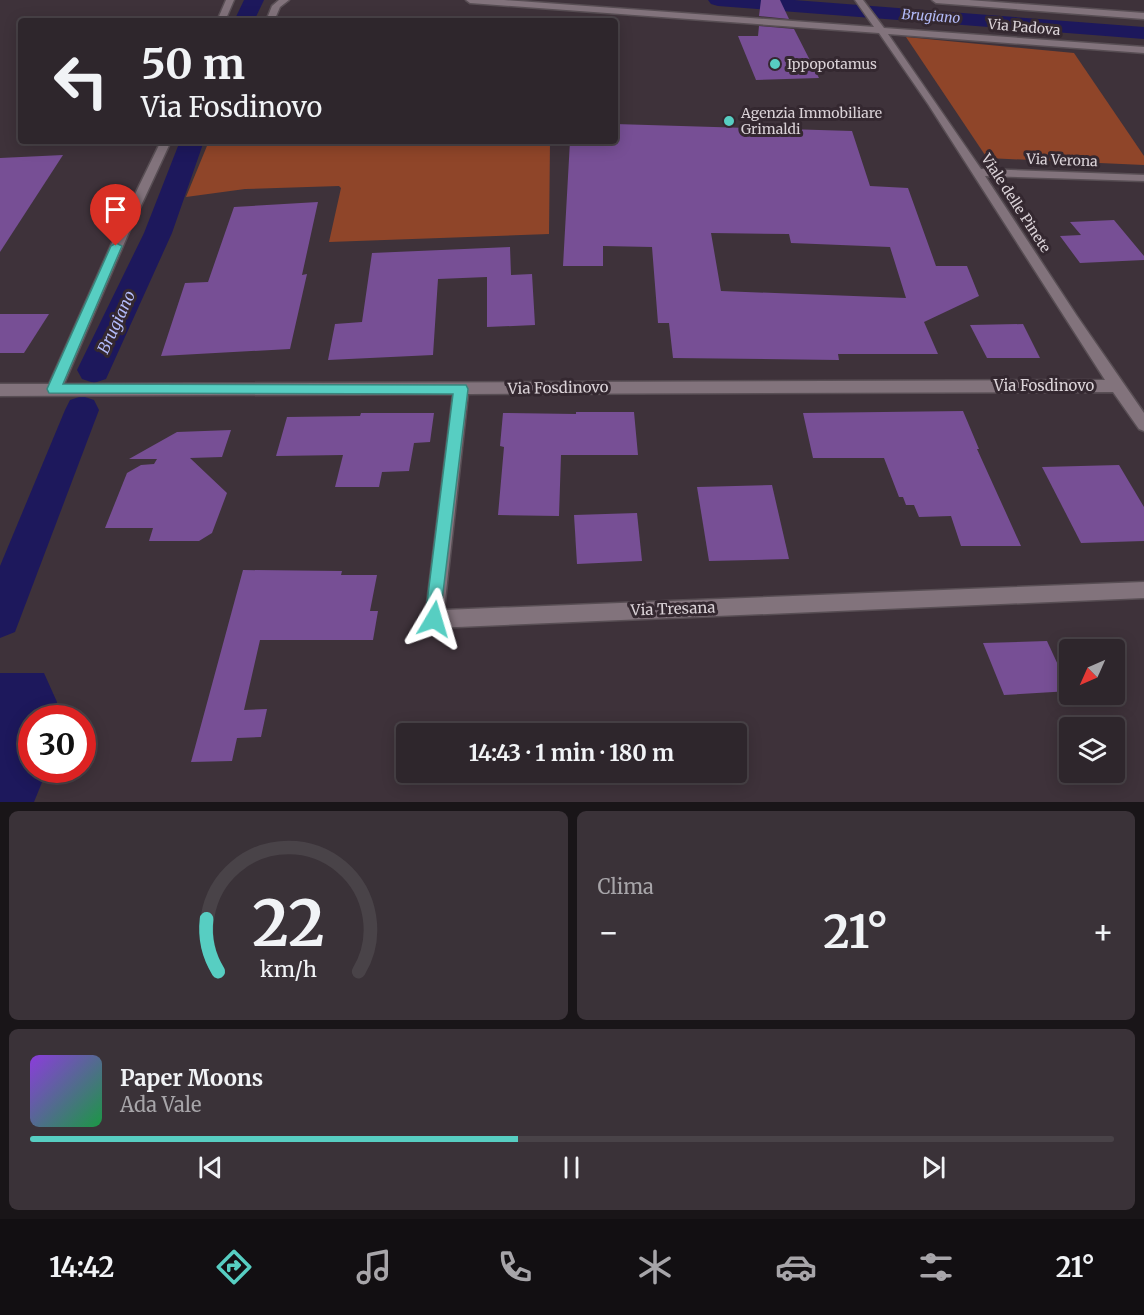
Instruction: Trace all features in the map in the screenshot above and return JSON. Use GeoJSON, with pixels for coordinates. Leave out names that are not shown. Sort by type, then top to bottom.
{"type":"FeatureCollection","features":[{"type":"Feature","properties":{"kind":"street"},"geometry":{"type":"LineString","coordinates":[[222,18],[230,0]]}},
{"type":"Feature","properties":{"kind":"street"},"geometry":{"type":"LineString","coordinates":[[271,18],[276,6],[285,0]]}},
{"type":"Feature","properties":{"kind":"street","name":"Via Padova"},"geometry":{"type":"LineString","coordinates":[[470,0],[833,28],[880,28],[1144,50]]}},
{"type":"Feature","properties":{"kind":"street","name":"Viale delle Pinete"},"geometry":{"type":"LineString","coordinates":[[860,0],[978,172],[1115,386],[1144,425]]}},
{"type":"Feature","properties":{"kind":"street"},"geometry":{"type":"LineString","coordinates":[[936,0],[1018,3],[1144,15]]}},
{"type":"Feature","properties":{"kind":"street"},"geometry":{"type":"LineString","coordinates":[[54,389],[126,225],[165,144]]}},
{"type":"Feature","properties":{"kind":"street","name":"Via Verona"},"geometry":{"type":"LineString","coordinates":[[978,172],[1144,178]]}},
{"type":"Feature","properties":{"kind":"street","name":"Via Fosdinovo"},"geometry":{"type":"LineString","coordinates":[[0,390],[1115,386]]}},
{"type":"Feature","properties":{"kind":"street","name":"Via Tresana"},"geometry":{"type":"LineString","coordinates":[[461,389],[434,619],[1144,590]]}},
{"type":"Feature","properties":{"kind":"shaded area"},"geometry":{"type":"Polygon","coordinates":[[[906,37],[1074,53],[1144,156],[1144,165],[987,158],[906,37]]]}},
{"type":"Feature","properties":{"kind":"shaded area"},"geometry":{"type":"Polygon","coordinates":[[[208,144],[550,144],[549,234],[329,242],[341,188],[339,186],[245,189],[186,197],[208,144]]]}},
{"type":"Feature","properties":{"kind":"shaded area"},"geometry":{"type":"Polygon","coordinates":[[[0,673],[44,673],[57,705],[18,705],[18,783],[42,783],[34,802],[0,802],[0,673]]]}},
{"type":"Feature","properties":{"kind":"building"},"geometry":{"type":"Polygon","coordinates":[[[761,0],[780,0],[789,19],[759,16],[761,0]]]}},
{"type":"Feature","properties":{"kind":"building"},"geometry":{"type":"Polygon","coordinates":[[[759,26],[794,29],[819,78],[756,80],[738,36],[758,36],[759,26]]]}},
{"type":"Feature","properties":{"kind":"building"},"geometry":{"type":"Polygon","coordinates":[[[618,124],[852,131],[870,186],[908,188],[936,266],[967,266],[979,296],[924,322],[938,354],[838,354],[839,360],[673,358],[669,323],[658,323],[652,247],[603,246],[603,266],[563,266],[570,144],[618,144],[618,124]],[[711,233],[721,291],[906,298],[890,247],[791,243],[789,234],[711,233]]]}},
{"type":"Feature","properties":{"kind":"building"},"geometry":{"type":"Polygon","coordinates":[[[63,155],[0,252],[0,158],[63,155]]]}},
{"type":"Feature","properties":{"kind":"building"},"geometry":{"type":"Polygon","coordinates":[[[318,202],[302,275],[307,274],[290,349],[161,356],[185,283],[208,282],[234,207],[318,202]]]}},
{"type":"Feature","properties":{"kind":"building"},"geometry":{"type":"Polygon","coordinates":[[[1114,220],[1144,256],[1144,260],[1080,263],[1060,236],[1081,235],[1070,222],[1114,220]]]}},
{"type":"Feature","properties":{"kind":"building"},"geometry":{"type":"Polygon","coordinates":[[[510,247],[511,275],[532,274],[535,325],[487,327],[487,277],[438,279],[433,355],[328,360],[335,324],[362,322],[372,253],[510,247]]]}},
{"type":"Feature","properties":{"kind":"building"},"geometry":{"type":"Polygon","coordinates":[[[0,314],[49,314],[24,353],[0,353],[0,314]]]}},
{"type":"Feature","properties":{"kind":"building"},"geometry":{"type":"Polygon","coordinates":[[[1023,324],[1040,358],[987,358],[970,325],[1023,324]]]}},
{"type":"Feature","properties":{"kind":"building"},"geometry":{"type":"Polygon","coordinates":[[[963,411],[979,449],[977,449],[1021,546],[961,546],[951,516],[919,517],[914,505],[906,505],[903,497],[899,497],[884,458],[813,458],[803,413],[963,411]]]}},
{"type":"Feature","properties":{"kind":"building"},"geometry":{"type":"Polygon","coordinates":[[[576,412],[634,412],[638,455],[561,455],[559,516],[498,515],[504,447],[500,446],[503,413],[576,414],[576,412]]]}},
{"type":"Feature","properties":{"kind":"building"},"geometry":{"type":"Polygon","coordinates":[[[361,413],[434,413],[430,442],[414,443],[409,471],[382,472],[379,487],[335,487],[343,455],[276,456],[287,417],[360,416],[361,413]]]}},
{"type":"Feature","properties":{"kind":"building"},"geometry":{"type":"Polygon","coordinates":[[[231,430],[222,457],[190,458],[227,493],[212,533],[199,541],[149,541],[153,528],[105,528],[127,473],[141,465],[154,464],[157,459],[129,459],[177,432],[231,430]]]}},
{"type":"Feature","properties":{"kind":"building"},"geometry":{"type":"Polygon","coordinates":[[[1119,465],[1144,507],[1144,541],[1081,543],[1042,467],[1119,465]]]}},
{"type":"Feature","properties":{"kind":"building"},"geometry":{"type":"Polygon","coordinates":[[[772,485],[789,559],[709,561],[697,487],[772,485]]]}},
{"type":"Feature","properties":{"kind":"building"},"geometry":{"type":"Polygon","coordinates":[[[637,513],[642,561],[577,564],[574,515],[637,513]]]}},
{"type":"Feature","properties":{"kind":"building"},"geometry":{"type":"Polygon","coordinates":[[[243,570],[342,571],[341,575],[377,575],[370,611],[378,611],[373,640],[260,640],[244,710],[267,709],[261,737],[237,738],[232,761],[191,762],[243,570]]]}},
{"type":"Feature","properties":{"kind":"building"},"geometry":{"type":"Polygon","coordinates":[[[1047,641],[1059,667],[1059,692],[1004,695],[983,643],[1047,641]]]}},
{"type":"Feature","properties":{"kind":"waterway","name":"Brugiano"},"geometry":{"type":"LineString","coordinates":[[245,18],[254,0]]}},
{"type":"Feature","properties":{"kind":"waterway","name":"Brugiano"},"geometry":{"type":"LineString","coordinates":[[718,0],[1144,33]]}},
{"type":"Feature","properties":{"kind":"waterway","name":"Brugiano"},"geometry":{"type":"LineString","coordinates":[[94,370],[158,233],[191,144]]}},
{"type":"Feature","properties":{"kind":"waterway","name":"Brugiano"},"geometry":{"type":"LineString","coordinates":[[0,618],[82,410]]}},
{"type":"Feature","properties":{"kind":"place","name":"Ippopotamus"},"geometry":{"type":"Point","coordinates":[775,64]}},
{"type":"Feature","properties":{"kind":"place","name":"Agenzia Immobiliare Grimaldi"},"geometry":{"type":"Point","coordinates":[729,121]}},
{"type":"Feature","properties":{"kind":"route"},"geometry":{"type":"LineString","coordinates":[[116,246],[54,389],[461,389],[434,619]]}}]}
